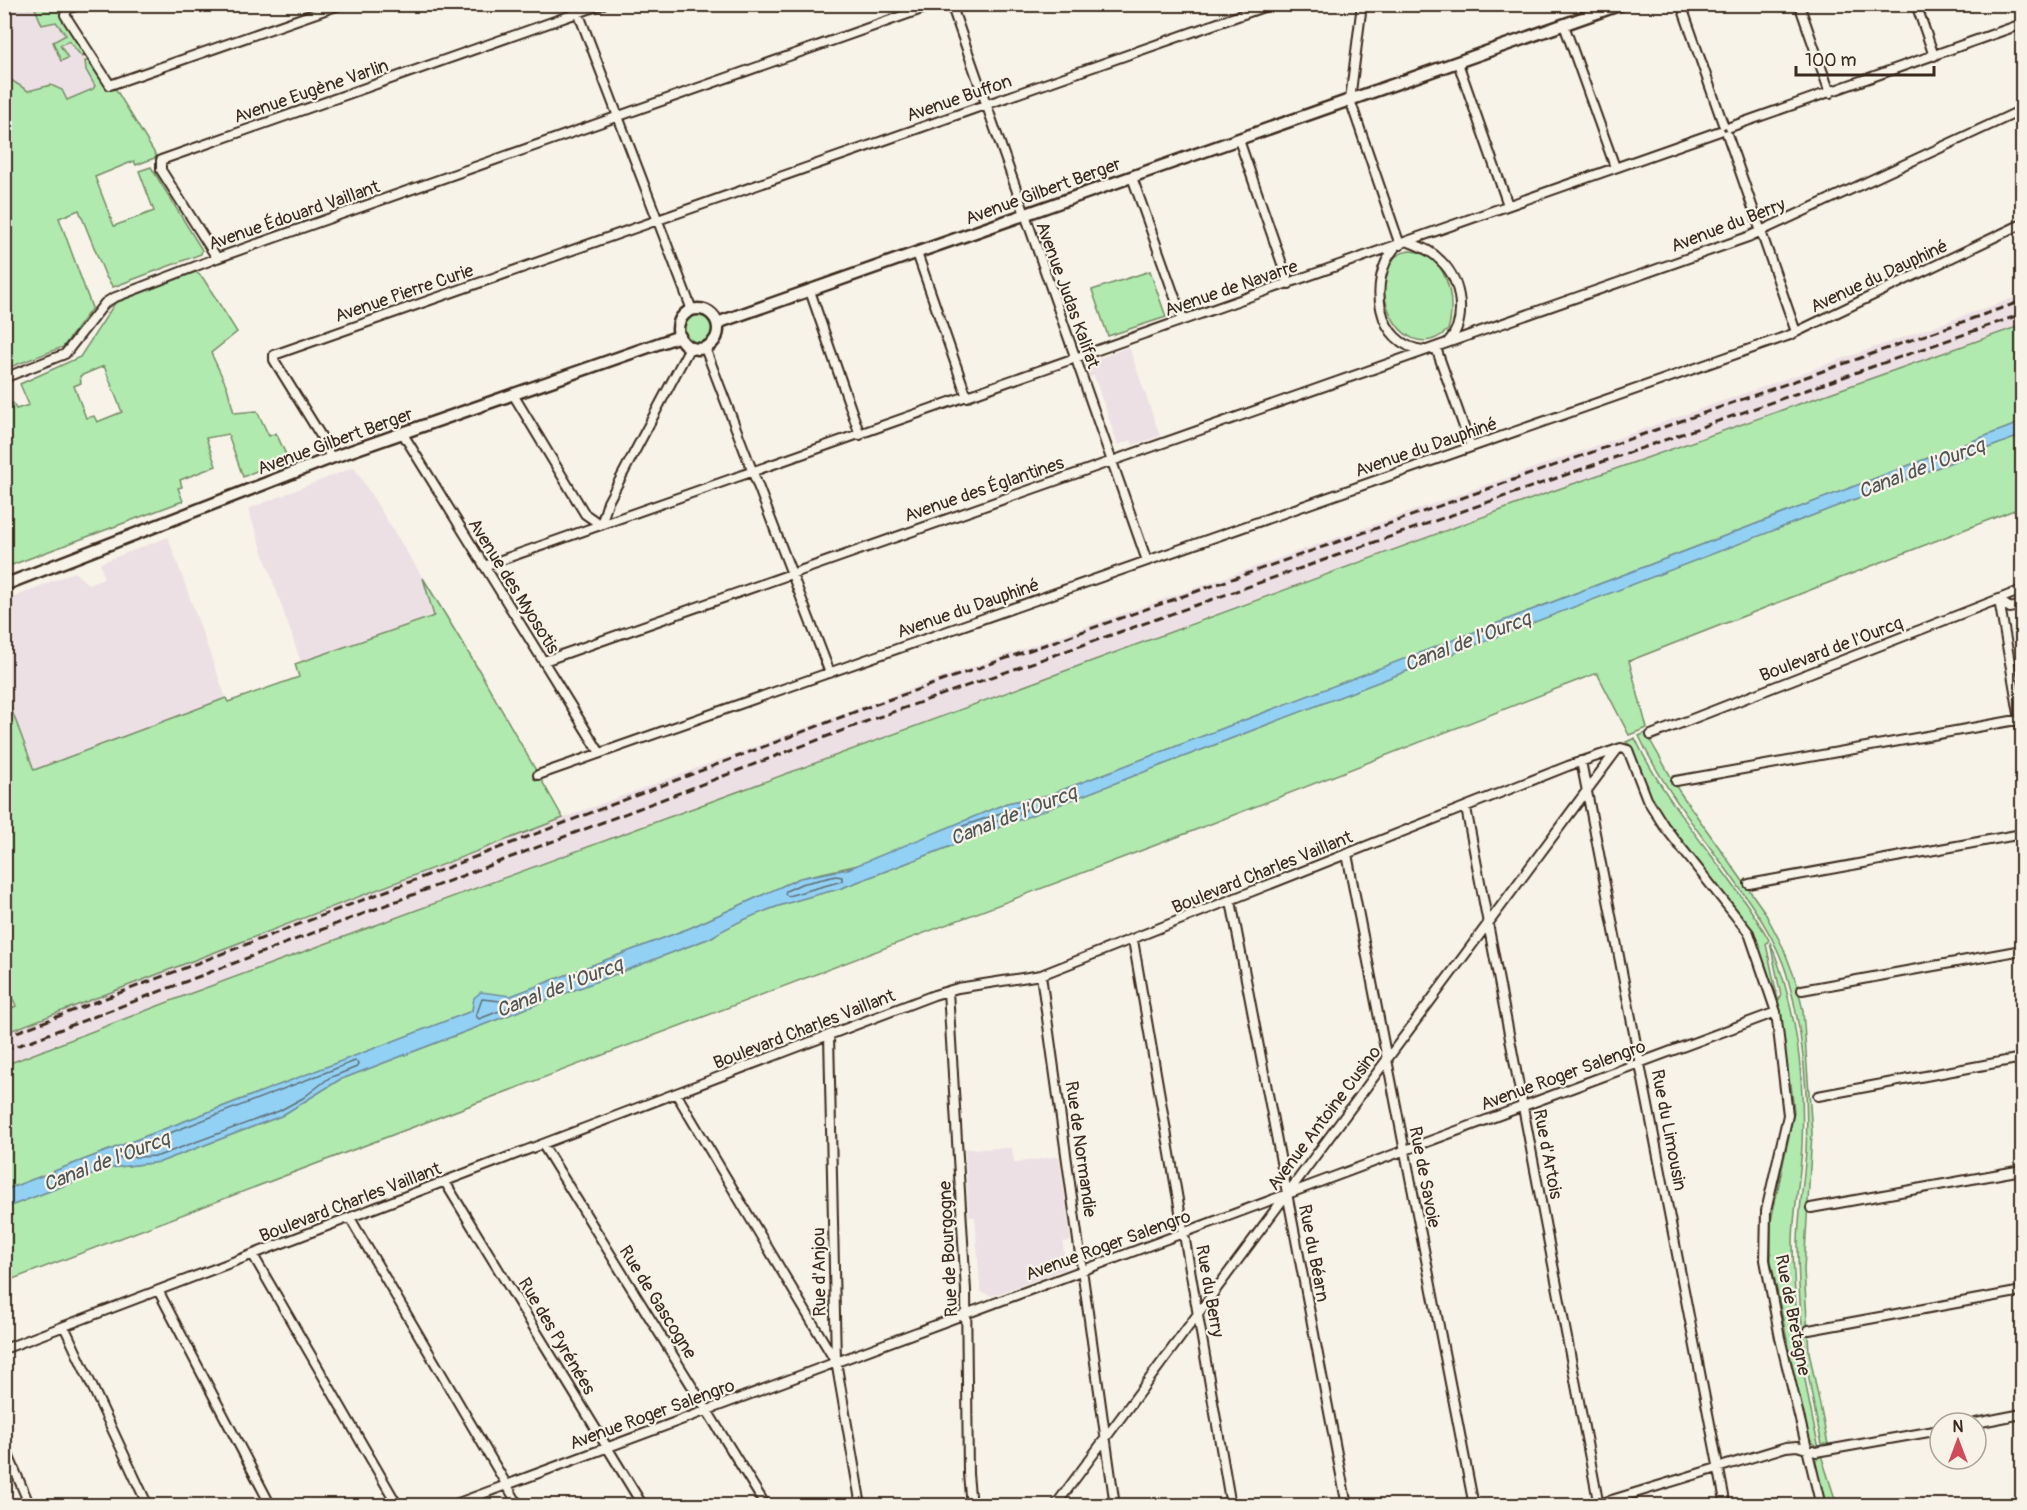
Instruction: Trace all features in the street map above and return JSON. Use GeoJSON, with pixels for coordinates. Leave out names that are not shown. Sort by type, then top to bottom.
{"type":"FeatureCollection","features":[{"type":"Feature","properties":{"kind":"street"},"geometry":{"type":"LineString","coordinates":[[80,4],[68,9],[65,15],[110,85],[342,4]]}},
{"type":"Feature","properties":{"kind":"street"},"geometry":{"type":"LineString","coordinates":[[575,4],[692,310]]}},
{"type":"Feature","properties":{"kind":"street"},"geometry":{"type":"LineString","coordinates":[[579,13],[603,4]]}},
{"type":"Feature","properties":{"kind":"street","name":"Avenue Édouard Vaillant"},"geometry":{"type":"LineString","coordinates":[[4,378],[65,354],[105,303],[113,298],[216,258],[936,4]]}},
{"type":"Feature","properties":{"kind":"street","name":"Avenue Judas Kalifat"},"geometry":{"type":"LineString","coordinates":[[951,4],[1147,561]]}},
{"type":"Feature","properties":{"kind":"street","name":"Avenue Buffon"},"geometry":{"type":"LineString","coordinates":[[657,220],[1272,4]]}},
{"type":"Feature","properties":{"kind":"street"},"geometry":{"type":"LineString","coordinates":[[1362,4],[1350,100],[1397,246],[1383,261],[1377,284],[1383,317],[1395,335],[1406,344],[1415,349],[1432,349],[1471,447]]}},
{"type":"Feature","properties":{"kind":"street","name":"Avenue Gilbert Berger"},"geometry":{"type":"LineString","coordinates":[[717,323],[1622,4]]}},
{"type":"Feature","properties":{"kind":"street"},"geometry":{"type":"LineString","coordinates":[[1681,4],[1796,332]]}},
{"type":"Feature","properties":{"kind":"street"},"geometry":{"type":"LineString","coordinates":[[1799,4],[1830,93]]}},
{"type":"Feature","properties":{"kind":"street"},"geometry":{"type":"LineString","coordinates":[[1916,4],[1934,56]]}},
{"type":"Feature","properties":{"kind":"street","name":"Avenue Eugène Varlin"},"geometry":{"type":"LineString","coordinates":[[216,258],[162,170],[162,160],[579,13]]}},
{"type":"Feature","properties":{"kind":"street","name":"Avenue de Navarre"},"geometry":{"type":"LineString","coordinates":[[484,566],[1409,242],[1614,167],[2022,24]]}},
{"type":"Feature","properties":{"kind":"street"},"geometry":{"type":"LineString","coordinates":[[1564,25],[1614,167]]}},
{"type":"Feature","properties":{"kind":"street"},"geometry":{"type":"LineString","coordinates":[[1458,63],[1508,205]]}},
{"type":"Feature","properties":{"kind":"street","name":"Avenue du Berry"},"geometry":{"type":"LineString","coordinates":[[1432,349],[1761,231],[2022,110]]}},
{"type":"Feature","properties":{"kind":"street"},"geometry":{"type":"LineString","coordinates":[[1239,140],[1289,284]]}},
{"type":"Feature","properties":{"kind":"street"},"geometry":{"type":"LineString","coordinates":[[1132,177],[1183,320]]}},
{"type":"Feature","properties":{"kind":"street","name":"Avenue Pierre Curie"},"geometry":{"type":"LineString","coordinates":[[331,458],[327,447],[274,360],[274,355],[657,220]]}},
{"type":"Feature","properties":{"kind":"street","name":"Avenue du Dauphiné"},"geometry":{"type":"LineString","coordinates":[[538,775],[1796,332],[2022,224]]}},
{"type":"Feature","properties":{"kind":"street"},"geometry":{"type":"LineString","coordinates":[[1409,242],[1427,250],[1442,261],[1458,291],[1460,309],[1456,330],[1446,344]]}},
{"type":"Feature","properties":{"kind":"street"},"geometry":{"type":"LineString","coordinates":[[917,253],[967,397]]}},
{"type":"Feature","properties":{"kind":"street"},"geometry":{"type":"LineString","coordinates":[[810,291],[860,435]]}},
{"type":"Feature","properties":{"kind":"street"},"geometry":{"type":"LineString","coordinates":[[692,310],[705,310],[717,323],[717,335],[705,348],[690,347],[680,336],[680,321],[692,310]]}},
{"type":"Feature","properties":{"kind":"street","name":"Avenue Gilbert Berger"},"geometry":{"type":"LineString","coordinates":[[7,584],[331,458],[514,396],[680,336]]}},
{"type":"Feature","properties":{"kind":"street"},"geometry":{"type":"LineString","coordinates":[[514,396],[585,514],[602,525],[608,502],[690,347]]}},
{"type":"Feature","properties":{"kind":"street"},"geometry":{"type":"LineString","coordinates":[[705,348],[830,673]]}},
{"type":"Feature","properties":{"kind":"street","name":"Avenue des Églantines"},"geometry":{"type":"LineString","coordinates":[[543,661],[1432,349]]}},
{"type":"Feature","properties":{"kind":"street","name":"Avenue des Myosotis"},"geometry":{"type":"LineString","coordinates":[[403,434],[600,753]]}},
{"type":"Feature","properties":{"kind":"street"},"geometry":{"type":"LineString","coordinates":[[4,572],[7,584]]}},
{"type":"Feature","properties":{"kind":"street","name":"Boulevard de l'Ourcq"},"geometry":{"type":"LineString","coordinates":[[1651,735],[2022,591]]}},
{"type":"Feature","properties":{"kind":"street"},"geometry":{"type":"LineString","coordinates":[[1999,600],[2010,608],[2022,605]]}},
{"type":"Feature","properties":{"kind":"street"},"geometry":{"type":"LineString","coordinates":[[1999,600],[2022,731]]}},
{"type":"Feature","properties":{"kind":"street"},"geometry":{"type":"LineString","coordinates":[[1676,782],[2021,719]]}},
{"type":"Feature","properties":{"kind":"street","name":"Boulevard Charles Vaillant"},"geometry":{"type":"LineString","coordinates":[[4,1349],[948,991],[1041,975],[1581,761],[1617,749]]}},
{"type":"Feature","properties":{"kind":"street","name":"Avenue Antoine Cusino"},"geometry":{"type":"LineString","coordinates":[[1055,1506],[1199,1316],[1617,749]]}},
{"type":"Feature","properties":{"kind":"street","name":"Rue de Bretagne"},"geometry":{"type":"LineString","coordinates":[[1617,749],[1628,750],[1647,799],[1664,826],[1749,933],[1776,1012],[1788,1115],[1766,1211],[1765,1260],[1821,1506]]}},
{"type":"Feature","properties":{"kind":"street","name":"Rue du Limousin"},"geometry":{"type":"LineString","coordinates":[[1581,761],[1726,1506]]}},
{"type":"Feature","properties":{"kind":"street","name":"Rue d'Artois"},"geometry":{"type":"LineString","coordinates":[[1466,808],[1597,1505]]}},
{"type":"Feature","properties":{"kind":"street"},"geometry":{"type":"LineString","coordinates":[[1749,884],[2022,834]]}},
{"type":"Feature","properties":{"kind":"street","name":"Rue de Savoie"},"geometry":{"type":"LineString","coordinates":[[1347,854],[1474,1506]]}},
{"type":"Feature","properties":{"kind":"street","name":"Rue du Béarn"},"geometry":{"type":"LineString","coordinates":[[1231,901],[1347,1506]]}},
{"type":"Feature","properties":{"kind":"street","name":"Rue du Berry"},"geometry":{"type":"LineString","coordinates":[[1133,940],[1231,1506]]}},
{"type":"Feature","properties":{"kind":"street"},"geometry":{"type":"LineString","coordinates":[[1802,990],[2022,950]]}},
{"type":"Feature","properties":{"kind":"street","name":"Rue de Normandie"},"geometry":{"type":"LineString","coordinates":[[1041,975],[1115,1506]]}},
{"type":"Feature","properties":{"kind":"street","name":"Rue de Bourgogne"},"geometry":{"type":"LineString","coordinates":[[948,991],[966,1312],[968,1474],[971,1506]]}},
{"type":"Feature","properties":{"kind":"street","name":"Avenue Roger Salengro"},"geometry":{"type":"LineString","coordinates":[[450,1506],[1776,1012]]}},
{"type":"Feature","properties":{"kind":"street","name":"Rue d'Anjou"},"geometry":{"type":"LineString","coordinates":[[829,1035],[836,1361],[861,1506]]}},
{"type":"Feature","properties":{"kind":"street"},"geometry":{"type":"LineString","coordinates":[[1818,1096],[2022,1058]]}},
{"type":"Feature","properties":{"kind":"street"},"geometry":{"type":"LineString","coordinates":[[677,1095],[836,1361]]}},
{"type":"Feature","properties":{"kind":"street","name":"Rue de Gascogne"},"geometry":{"type":"LineString","coordinates":[[543,1145],[766,1506]]}},
{"type":"Feature","properties":{"kind":"street"},"geometry":{"type":"LineString","coordinates":[[1811,1208],[2022,1170]]}},
{"type":"Feature","properties":{"kind":"street","name":"Rue des Pyrénées"},"geometry":{"type":"LineString","coordinates":[[446,1182],[643,1506]]}},
{"type":"Feature","properties":{"kind":"street"},"geometry":{"type":"LineString","coordinates":[[350,1218],[519,1506]]}},
{"type":"Feature","properties":{"kind":"street"},"geometry":{"type":"LineString","coordinates":[[253,1255],[398,1506]]}},
{"type":"Feature","properties":{"kind":"street"},"geometry":{"type":"LineString","coordinates":[[1809,1330],[2022,1291]]}},
{"type":"Feature","properties":{"kind":"street"},"geometry":{"type":"LineString","coordinates":[[159,1292],[271,1506]]}},
{"type":"Feature","properties":{"kind":"street"},"geometry":{"type":"LineString","coordinates":[[64,1326],[148,1506]]}},
{"type":"Feature","properties":{"kind":"street"},"geometry":{"type":"LineString","coordinates":[[1988,1421],[2022,1414]]}},
{"type":"Feature","properties":{"kind":"street"},"geometry":{"type":"LineString","coordinates":[[1597,1505],[1786,1447],[1806,1447],[1816,1452],[1928,1432]]}},
{"type":"Feature","properties":{"kind":"street"},"geometry":{"type":"LineString","coordinates":[[4,1445],[30,1506]]}},
{"type":"Feature","properties":{"kind":"shaded area"},"geometry":{"type":"Polygon","coordinates":[[[5,5],[50,5],[103,89],[25,119],[5,65],[5,5]]]}},
{"type":"Feature","properties":{"kind":"shaded area"},"geometry":{"type":"Polygon","coordinates":[[[2022,295],[2022,325],[1553,491],[189,994],[5,1065],[5,1033],[563,818],[904,691],[2022,295]]]}},
{"type":"Feature","properties":{"kind":"shaded area"},"geometry":{"type":"Polygon","coordinates":[[[1129,347],[1160,436],[1133,445],[1131,440],[1118,445],[1094,376],[1089,377],[1085,366],[1087,363],[1129,347]]]}},
{"type":"Feature","properties":{"kind":"shaded area"},"geometry":{"type":"Polygon","coordinates":[[[354,467],[423,578],[434,615],[301,662],[248,509],[354,467]]]}},
{"type":"Feature","properties":{"kind":"shaded area"},"geometry":{"type":"Polygon","coordinates":[[[168,537],[226,698],[34,770],[5,689],[5,601],[74,572],[88,584],[104,578],[100,563],[168,537]]]}},
{"type":"Feature","properties":{"kind":"shaded area"},"geometry":{"type":"Polygon","coordinates":[[[1012,1148],[1014,1163],[1059,1156],[1071,1241],[1063,1242],[1065,1269],[992,1296],[981,1292],[975,1217],[969,1216],[965,1149],[1012,1148]]]}},
{"type":"Feature","properties":{"kind":"green space"},"geometry":{"type":"Polygon","coordinates":[[[27,5],[63,5],[61,15],[85,52],[82,57],[69,41],[60,45],[68,58],[61,61],[53,42],[66,35],[56,22],[42,25],[34,6],[29,8],[27,5]]]}},
{"type":"Feature","properties":{"kind":"green space"},"geometry":{"type":"Polygon","coordinates":[[[85,61],[90,61],[106,87],[115,88],[157,157],[136,165],[134,161],[95,177],[114,226],[154,211],[139,171],[151,167],[202,250],[201,254],[113,287],[106,277],[79,210],[59,218],[92,308],[63,347],[5,369],[4,64],[11,80],[28,91],[51,85],[62,90],[67,100],[95,86],[86,70],[85,61]]]}},
{"type":"Feature","properties":{"kind":"green space"},"geometry":{"type":"Polygon","coordinates":[[[1409,251],[1422,253],[1432,260],[1440,269],[1450,292],[1448,330],[1429,340],[1413,338],[1399,328],[1389,311],[1384,292],[1385,274],[1393,259],[1409,251]]]}},
{"type":"Feature","properties":{"kind":"green space"},"geometry":{"type":"Polygon","coordinates":[[[1150,271],[1166,317],[1108,336],[1092,290],[1150,271]]]}},
{"type":"Feature","properties":{"kind":"green space"},"geometry":{"type":"Polygon","coordinates":[[[196,272],[203,278],[237,332],[211,353],[227,387],[234,413],[257,411],[269,436],[276,433],[287,457],[243,477],[228,434],[206,438],[216,466],[180,480],[182,487],[178,488],[183,501],[9,566],[4,557],[5,406],[13,403],[16,409],[29,405],[20,384],[80,357],[115,303],[196,272]],[[104,366],[80,376],[81,383],[74,386],[86,418],[94,416],[97,422],[122,412],[104,366]]]}},
{"type":"Feature","properties":{"kind":"green space"},"geometry":{"type":"Polygon","coordinates":[[[698,313],[709,318],[714,329],[709,340],[698,345],[687,340],[682,329],[687,318],[698,313]]]}},
{"type":"Feature","properties":{"kind":"green space"},"geometry":{"type":"Polygon","coordinates":[[[2022,325],[2022,422],[1049,795],[1007,803],[863,864],[800,878],[690,928],[511,996],[473,1003],[472,1011],[5,1190],[5,1065],[189,994],[1553,491],[2022,325]]]}},
{"type":"Feature","properties":{"kind":"green space"},"geometry":{"type":"Polygon","coordinates":[[[2022,435],[2022,507],[1629,661],[1647,728],[1629,735],[1597,673],[1185,834],[5,1282],[5,1208],[110,1168],[160,1162],[281,1116],[339,1080],[710,938],[756,914],[839,889],[2022,435]]]}},
{"type":"Feature","properties":{"kind":"green space"},"geometry":{"type":"Polygon","coordinates":[[[423,578],[480,672],[563,818],[5,1033],[5,1011],[16,1006],[4,977],[4,689],[34,770],[226,698],[228,702],[299,677],[295,664],[434,616],[423,578]]]}},
{"type":"Feature","properties":{"kind":"green space"},"geometry":{"type":"Polygon","coordinates":[[[1646,733],[1679,791],[1764,911],[1783,947],[1797,984],[1803,1011],[1812,1133],[1804,1270],[1809,1352],[1828,1444],[1822,1444],[1812,1395],[1804,1346],[1798,1271],[1798,1234],[1806,1150],[1807,1106],[1804,1062],[1793,996],[1782,961],[1762,921],[1658,772],[1639,736],[1646,733]]]}},
{"type":"Feature","properties":{"kind":"green space"},"geometry":{"type":"Polygon","coordinates":[[[1635,738],[1665,791],[1736,889],[1769,940],[1766,944],[1778,1000],[1751,928],[1650,798],[1630,745],[1626,742],[1635,738]]]}},
{"type":"Feature","properties":{"kind":"green space"},"geometry":{"type":"Polygon","coordinates":[[[1770,942],[1792,1015],[1800,1067],[1803,1118],[1793,1231],[1795,1295],[1808,1398],[1819,1448],[1807,1438],[1771,1261],[1771,1221],[1794,1112],[1777,1003],[1781,996],[1770,942]]]}},
{"type":"Feature","properties":{"kind":"green space"},"geometry":{"type":"Polygon","coordinates":[[[1821,1455],[1837,1505],[1825,1505],[1814,1463],[1821,1455]]]}},
{"type":"Feature","properties":{"kind":"water","name":"Canal de l'Ourcq"},"geometry":{"type":"Polygon","coordinates":[[[2022,422],[2022,435],[839,889],[756,914],[710,938],[339,1080],[281,1116],[160,1162],[110,1168],[5,1208],[5,1190],[472,1011],[474,998],[481,992],[511,996],[690,928],[800,878],[848,869],[1007,803],[1049,795],[2022,422]]]}},
{"type":"Feature","properties":{"kind":"railway"},"geometry":{"type":"LineString","coordinates":[[4,1037],[865,708],[2022,301]]}},
{"type":"Feature","properties":{"kind":"railway"},"geometry":{"type":"LineString","coordinates":[[4,1051],[870,720],[2022,314]]}}]}
